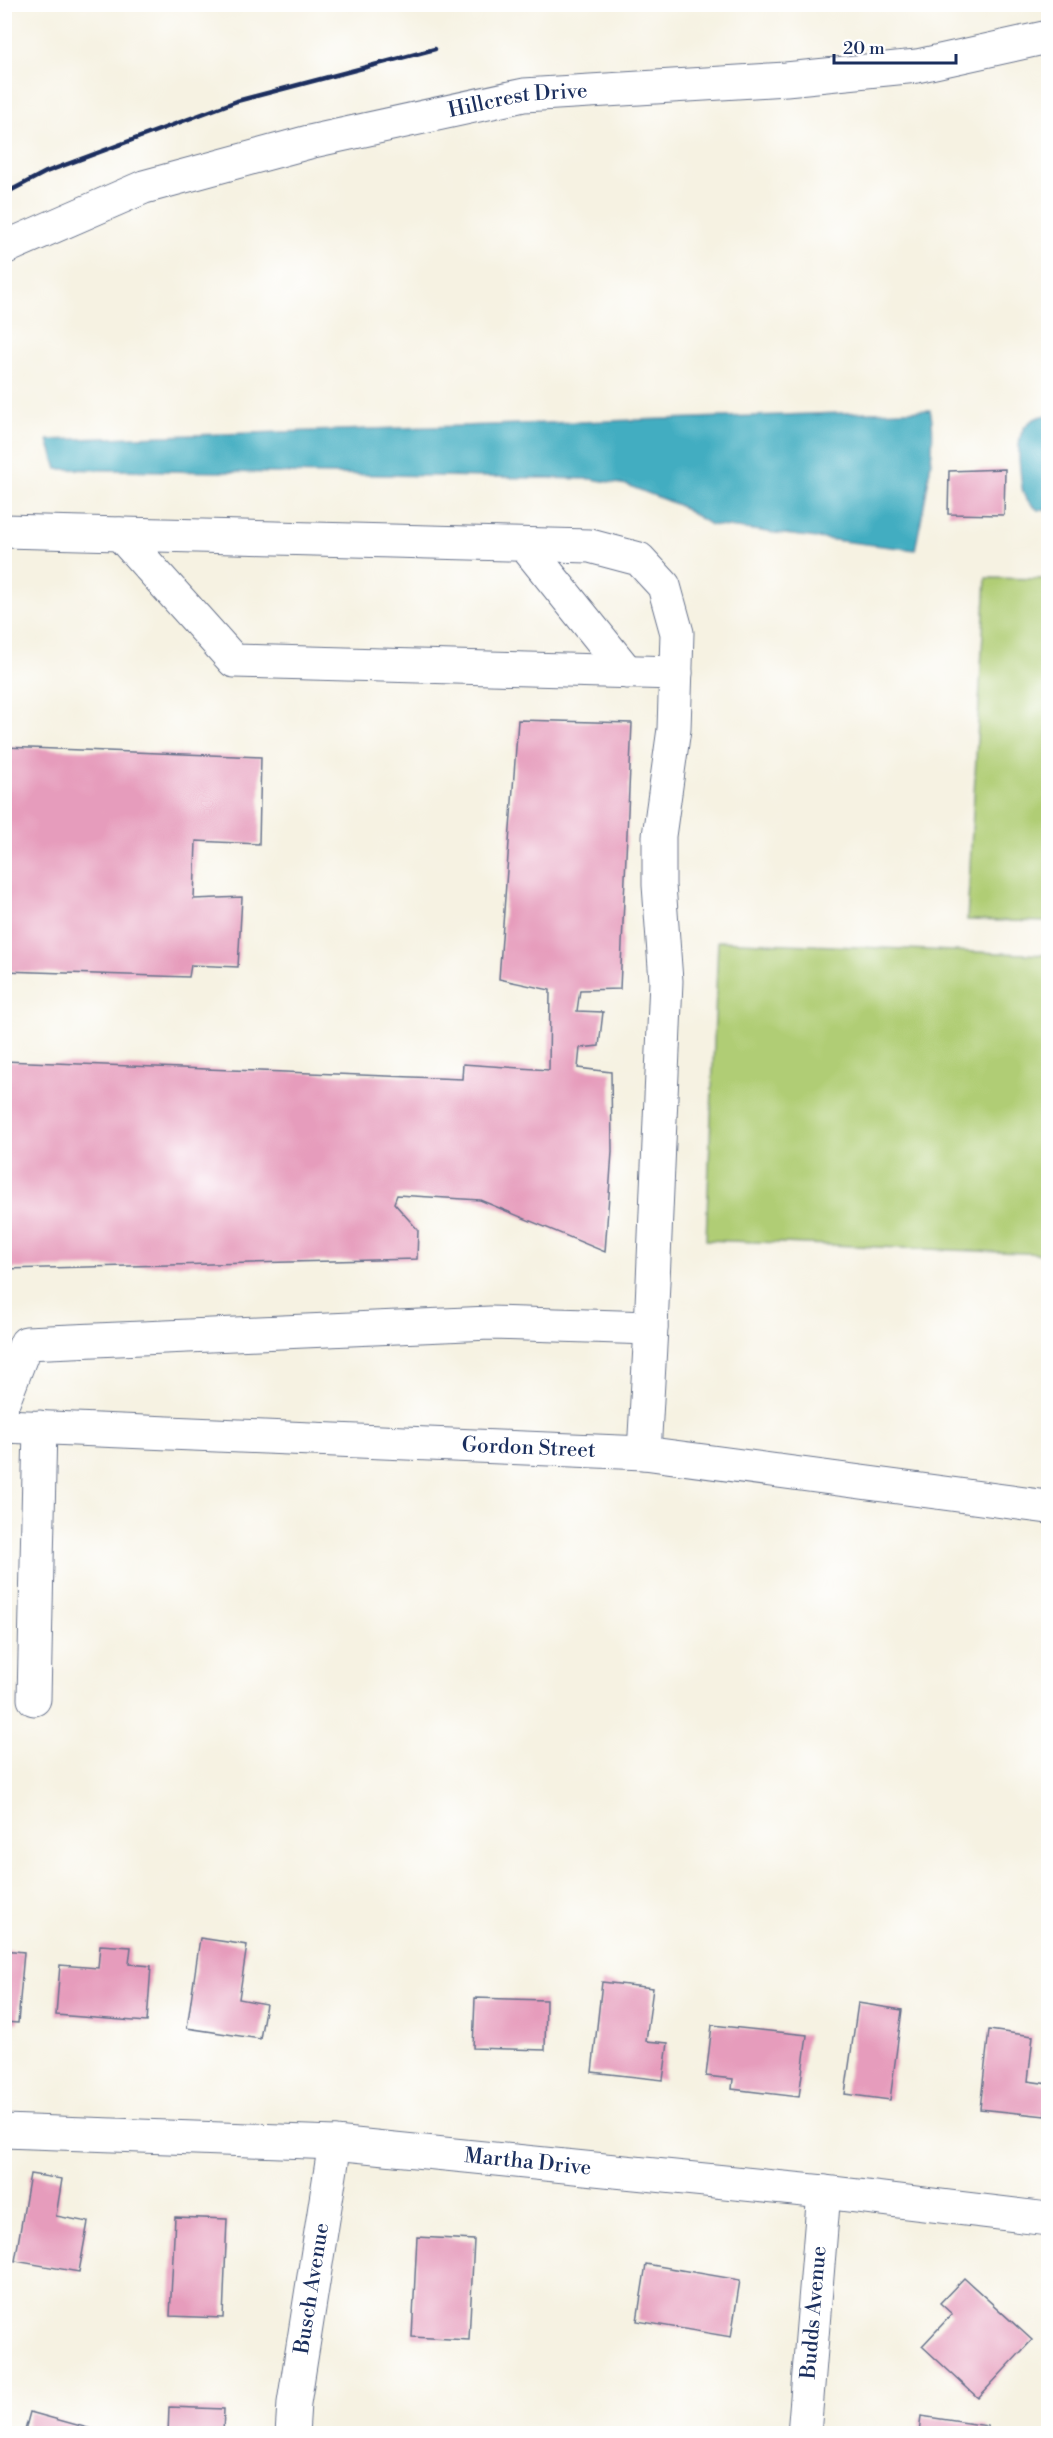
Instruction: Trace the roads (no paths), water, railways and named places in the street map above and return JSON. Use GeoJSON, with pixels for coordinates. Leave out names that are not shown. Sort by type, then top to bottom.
{"type":"FeatureCollection","features":[{"type":"Feature","properties":{"kind":"street","name":"Hillcrest Drive"},"geometry":{"type":"LineString","coordinates":[[4,248],[144,187],[309,142],[524,94],[786,79],[917,66],[1048,37]]}},
{"type":"Feature","properties":{"kind":"street"},"geometry":{"type":"LineString","coordinates":[[4,531],[590,546],[639,559],[664,586],[677,633],[674,729],[659,836],[659,885],[666,981],[644,1453]]}},
{"type":"Feature","properties":{"kind":"street"},"geometry":{"type":"LineString","coordinates":[[120,534],[234,661],[676,673]]}},
{"type":"Feature","properties":{"kind":"street"},"geometry":{"type":"LineString","coordinates":[[525,545],[627,672]]}},
{"type":"Feature","properties":{"kind":"street"},"geometry":{"type":"LineString","coordinates":[[4,1401],[26,1342],[490,1323],[651,1328]]}},
{"type":"Feature","properties":{"kind":"street","name":"Gordon Street"},"geometry":{"type":"LineString","coordinates":[[4,1426],[644,1453],[1048,1508]]}},
{"type":"Feature","properties":{"kind":"street"},"geometry":{"type":"LineString","coordinates":[[33,1698],[40,1427]]}},
{"type":"Feature","properties":{"kind":"street","name":"Martha Drive"},"geometry":{"type":"LineString","coordinates":[[4,2131],[335,2143],[824,2192],[1048,2219]]}},
{"type":"Feature","properties":{"kind":"street","name":"Busch Avenue"},"geometry":{"type":"LineString","coordinates":[[292,2433],[294,2403],[335,2143]]}},
{"type":"Feature","properties":{"kind":"street","name":"Budds Avenue"},"geometry":{"type":"LineString","coordinates":[[804,2433],[824,2192]]}},
{"type":"Feature","properties":{"kind":"water"},"geometry":{"type":"Polygon","coordinates":[[[930,410],[931,460],[915,550],[711,525],[678,505],[627,485],[591,479],[57,469],[48,440],[930,410]]]}},
{"type":"Feature","properties":{"kind":"water"},"geometry":{"type":"Polygon","coordinates":[[[1048,415],[1048,510],[1038,510],[1027,500],[1023,492],[1019,442],[1021,434],[1030,421],[1048,415]]]}},
{"type":"Feature","properties":{"kind":"railway"},"geometry":{"type":"LineString","coordinates":[[4,194],[46,172],[237,101],[435,49]]}}]}
